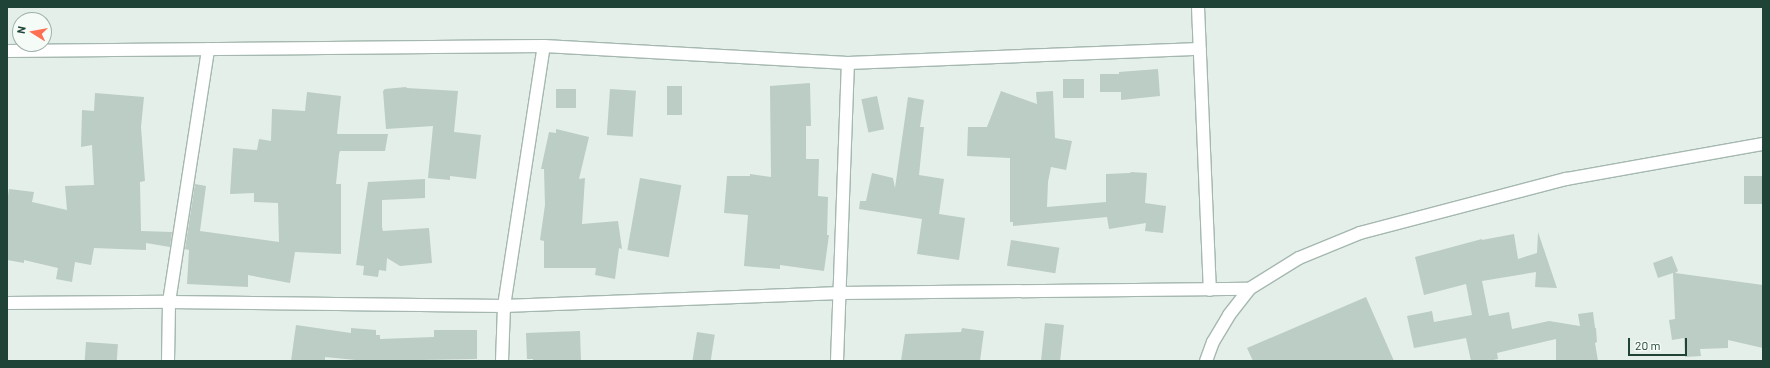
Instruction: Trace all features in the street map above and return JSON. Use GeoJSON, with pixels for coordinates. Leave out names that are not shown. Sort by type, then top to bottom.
{"type":"FeatureCollection","features":[{"type":"Feature","properties":{"kind":"street"},"geometry":{"type":"LineString","coordinates":[[1198,7],[1210,290]]}},
{"type":"Feature","properties":{"kind":"street"},"geometry":{"type":"LineString","coordinates":[[7,51],[544,46],[848,63],[1200,48]]}},
{"type":"Feature","properties":{"kind":"street"},"geometry":{"type":"LineString","coordinates":[[502,361],[504,306],[544,46]]}},
{"type":"Feature","properties":{"kind":"street"},"geometry":{"type":"LineString","coordinates":[[168,361],[169,302],[208,49]]}},
{"type":"Feature","properties":{"kind":"street"},"geometry":{"type":"LineString","coordinates":[[837,361],[841,293],[848,63]]}},
{"type":"Feature","properties":{"kind":"street"},"geometry":{"type":"LineString","coordinates":[[1206,361],[1213,342],[1229,315],[1249,289],[1299,258],[1360,233],[1566,179],[1763,144]]}},
{"type":"Feature","properties":{"kind":"street"},"geometry":{"type":"LineString","coordinates":[[7,303],[169,302],[504,306],[841,293],[1249,289]]}},
{"type":"Feature","properties":{"kind":"building"},"geometry":{"type":"Polygon","coordinates":[[[1158,69],[1160,96],[1121,100],[1121,92],[1100,92],[1100,74],[1119,74],[1119,72],[1158,69]]]}},
{"type":"Feature","properties":{"kind":"building"},"geometry":{"type":"Polygon","coordinates":[[[1063,79],[1084,79],[1084,98],[1063,98],[1063,79]]]}},
{"type":"Feature","properties":{"kind":"building"},"geometry":{"type":"Polygon","coordinates":[[[810,83],[811,126],[806,126],[806,159],[819,159],[818,196],[828,197],[827,235],[829,235],[824,271],[780,265],[780,269],[744,266],[748,215],[724,213],[727,176],[750,176],[750,174],[771,177],[770,86],[810,83]]]}},
{"type":"Feature","properties":{"kind":"building"},"geometry":{"type":"Polygon","coordinates":[[[667,86],[682,86],[682,115],[667,115],[667,86]]]}},
{"type":"Feature","properties":{"kind":"building"},"geometry":{"type":"Polygon","coordinates":[[[406,87],[458,91],[454,132],[481,135],[476,179],[450,176],[450,180],[428,178],[433,126],[386,129],[383,91],[385,89],[406,87]]]}},
{"type":"Feature","properties":{"kind":"building"},"geometry":{"type":"Polygon","coordinates":[[[556,89],[576,89],[576,108],[556,108],[556,89]]]}},
{"type":"Feature","properties":{"kind":"building"},"geometry":{"type":"Polygon","coordinates":[[[610,89],[636,91],[633,137],[607,135],[610,89]]]}},
{"type":"Feature","properties":{"kind":"building"},"geometry":{"type":"Polygon","coordinates":[[[1001,91],[1037,104],[1036,92],[1053,91],[1055,138],[1072,141],[1066,170],[1051,167],[1048,182],[1047,207],[1106,202],[1106,174],[1131,172],[1147,173],[1145,203],[1166,206],[1163,233],[1145,231],[1146,223],[1109,229],[1107,217],[1013,226],[1013,222],[1010,222],[1010,158],[967,156],[968,127],[987,127],[1001,91]]]}},
{"type":"Feature","properties":{"kind":"building"},"geometry":{"type":"Polygon","coordinates":[[[307,92],[341,96],[337,134],[388,134],[385,151],[340,151],[336,184],[341,184],[341,254],[295,252],[290,283],[248,275],[248,287],[187,284],[189,250],[185,249],[195,184],[206,186],[200,231],[279,242],[278,203],[254,202],[254,193],[230,194],[233,148],[257,150],[259,139],[271,141],[272,109],[305,111],[307,92]]]}},
{"type":"Feature","properties":{"kind":"building"},"geometry":{"type":"Polygon","coordinates":[[[95,93],[144,97],[141,127],[145,181],[140,182],[141,231],[172,232],[170,247],[146,243],[146,250],[94,248],[91,265],[75,262],[72,282],[56,279],[58,268],[24,260],[24,263],[7,260],[7,203],[9,189],[34,192],[32,202],[67,210],[65,186],[94,185],[92,145],[81,147],[82,110],[94,111],[95,93]]]}},
{"type":"Feature","properties":{"kind":"building"},"geometry":{"type":"Polygon","coordinates":[[[877,96],[884,129],[868,133],[861,99],[877,96]]]}},
{"type":"Feature","properties":{"kind":"building"},"geometry":{"type":"Polygon","coordinates":[[[908,97],[924,100],[920,127],[924,127],[919,175],[944,179],[939,214],[965,218],[959,260],[917,254],[922,219],[859,209],[860,201],[866,201],[872,173],[893,178],[895,188],[908,97]]]}},
{"type":"Feature","properties":{"kind":"building"},"geometry":{"type":"Polygon","coordinates":[[[556,129],[589,137],[579,179],[585,178],[582,224],[618,221],[622,249],[619,248],[615,279],[595,275],[596,268],[544,268],[544,241],[540,240],[545,205],[544,169],[541,169],[549,132],[556,133],[556,129]]]}},
{"type":"Feature","properties":{"kind":"building"},"geometry":{"type":"Polygon","coordinates":[[[1744,176],[1762,176],[1762,204],[1744,204],[1744,176]]]}},
{"type":"Feature","properties":{"kind":"building"},"geometry":{"type":"Polygon","coordinates":[[[640,178],[681,185],[669,257],[627,250],[640,178]]]}},
{"type":"Feature","properties":{"kind":"building"},"geometry":{"type":"Polygon","coordinates":[[[425,179],[425,198],[382,200],[382,227],[383,231],[429,228],[432,263],[400,266],[387,258],[386,271],[379,270],[378,277],[363,275],[364,266],[356,265],[368,182],[425,179]]]}},
{"type":"Feature","properties":{"kind":"building"},"geometry":{"type":"Polygon","coordinates":[[[1538,232],[1557,288],[1535,287],[1536,272],[1482,281],[1489,316],[1509,312],[1512,329],[1549,321],[1580,326],[1578,314],[1593,312],[1595,328],[1597,329],[1597,342],[1595,343],[1598,361],[1556,361],[1556,339],[1497,353],[1498,359],[1488,361],[1471,361],[1466,338],[1414,348],[1407,316],[1432,311],[1434,322],[1472,315],[1466,284],[1424,295],[1415,257],[1482,239],[1514,234],[1518,259],[1537,253],[1538,232]]]}},
{"type":"Feature","properties":{"kind":"building"},"geometry":{"type":"Polygon","coordinates":[[[1011,240],[1059,248],[1055,273],[1007,266],[1011,240]]]}},
{"type":"Feature","properties":{"kind":"building"},"geometry":{"type":"Polygon","coordinates":[[[1672,256],[1678,271],[1675,273],[1763,285],[1763,348],[1728,340],[1728,348],[1700,349],[1701,356],[1685,357],[1684,338],[1672,340],[1669,320],[1675,319],[1673,273],[1658,278],[1653,263],[1672,256]]]}},
{"type":"Feature","properties":{"kind":"building"},"geometry":{"type":"Polygon","coordinates":[[[1366,297],[1394,361],[1253,361],[1247,348],[1366,297]]]}},
{"type":"Feature","properties":{"kind":"building"},"geometry":{"type":"Polygon","coordinates":[[[1045,323],[1064,325],[1060,361],[1041,361],[1045,323]]]}},
{"type":"Feature","properties":{"kind":"building"},"geometry":{"type":"Polygon","coordinates":[[[296,325],[351,333],[351,328],[376,330],[376,335],[380,335],[380,339],[434,337],[434,330],[477,330],[477,359],[366,361],[325,357],[325,361],[291,361],[296,325]]]}},
{"type":"Feature","properties":{"kind":"building"},"geometry":{"type":"Polygon","coordinates":[[[962,328],[984,331],[980,361],[901,361],[905,334],[961,332],[962,328]]]}},
{"type":"Feature","properties":{"kind":"building"},"geometry":{"type":"Polygon","coordinates":[[[580,331],[581,361],[533,361],[533,359],[527,359],[526,333],[580,331]]]}},
{"type":"Feature","properties":{"kind":"building"},"geometry":{"type":"Polygon","coordinates":[[[697,332],[715,335],[711,361],[692,361],[697,332]]]}},
{"type":"Feature","properties":{"kind":"building"},"geometry":{"type":"Polygon","coordinates":[[[86,342],[118,344],[117,361],[85,361],[86,342]]]}}]}
